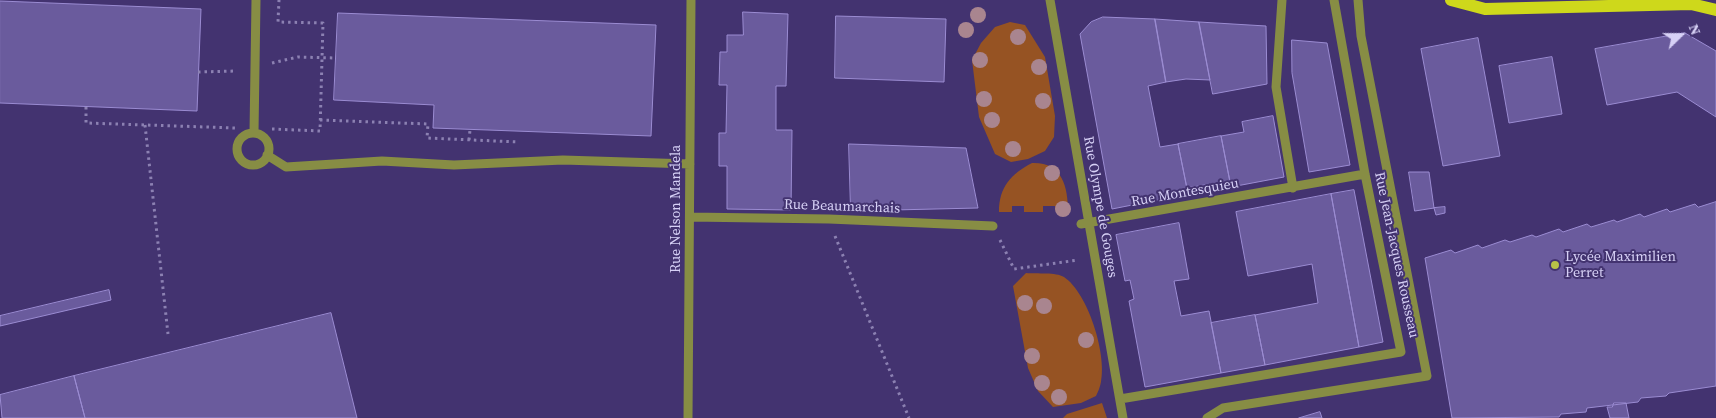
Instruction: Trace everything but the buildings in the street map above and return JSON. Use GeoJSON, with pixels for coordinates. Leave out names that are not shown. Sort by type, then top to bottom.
{"type":"FeatureCollection","features":[{"type":"Feature","properties":{"kind":"main road"},"geometry":{"type":"LineString","coordinates":[[1451,0],[1484,9],[1691,4],[1716,10]]}},
{"type":"Feature","properties":{"kind":"street"},"geometry":{"type":"LineString","coordinates":[[254,133],[256,0]]}},
{"type":"Feature","properties":{"kind":"street","name":"Rue Nelson Mandela"},"geometry":{"type":"LineString","coordinates":[[688,418],[691,0]]}},
{"type":"Feature","properties":{"kind":"street","name":"Rue Olympe de Gouges"},"geometry":{"type":"LineString","coordinates":[[1050,0],[1084,224],[1094,258],[1124,418]]}},
{"type":"Feature","properties":{"kind":"street"},"geometry":{"type":"LineString","coordinates":[[1282,0],[1276,87],[1293,188]]}},
{"type":"Feature","properties":{"kind":"street","name":"Rue Jean-Jacques Rousseau"},"geometry":{"type":"LineString","coordinates":[[1120,399],[1401,352],[1365,174],[1334,0]]}},
{"type":"Feature","properties":{"kind":"street"},"geometry":{"type":"LineString","coordinates":[[1207,418],[1223,408],[1427,376],[1361,36],[1358,0]]}},
{"type":"Feature","properties":{"kind":"street"},"geometry":{"type":"LineString","coordinates":[[246,134],[262,135],[268,143],[267,155],[262,162],[253,165],[239,157],[237,152],[239,141],[246,134]]}},
{"type":"Feature","properties":{"kind":"street"},"geometry":{"type":"LineString","coordinates":[[267,155],[286,167],[382,161],[454,165],[563,160],[690,164]]}},
{"type":"Feature","properties":{"kind":"street","name":"Rue Montesquieu"},"geometry":{"type":"LineString","coordinates":[[1084,224],[1365,174]]}},
{"type":"Feature","properties":{"kind":"street","name":"Rue Beaumarchais"},"geometry":{"type":"LineString","coordinates":[[690,217],[828,219],[993,226]]}},
{"type":"Feature","properties":{"kind":"path"},"geometry":{"type":"LineString","coordinates":[[278,11],[279,0]]}},
{"type":"Feature","properties":{"kind":"path"},"geometry":{"type":"LineString","coordinates":[[320,120],[428,124],[427,138],[524,142]]}},
{"type":"Feature","properties":{"kind":"path"},"geometry":{"type":"LineString","coordinates":[[145,125],[168,334]]}},
{"type":"Feature","properties":{"kind":"path"},"geometry":{"type":"LineString","coordinates":[[469,140],[470,130]]}},
{"type":"Feature","properties":{"kind":"path"},"geometry":{"type":"LineString","coordinates":[[828,219],[909,418]]}},
{"type":"Feature","properties":{"kind":"path"},"geometry":{"type":"LineString","coordinates":[[993,226],[1014,269],[1094,258]]}},
{"type":"Feature","properties":{"kind":"shaded area"},"geometry":{"type":"Polygon","coordinates":[[[1010,22],[1025,25],[1045,57],[1055,116],[1054,137],[1045,151],[1028,159],[1011,162],[995,154],[979,117],[972,60],[981,43],[995,27],[1010,22]]]}},
{"type":"Feature","properties":{"kind":"shaded area"},"geometry":{"type":"Polygon","coordinates":[[[1032,163],[1042,164],[1057,171],[1065,185],[1068,212],[1056,212],[1055,206],[1043,206],[1043,212],[1024,212],[1024,206],[1012,206],[1012,212],[999,212],[1001,195],[1008,182],[1018,172],[1032,163]]]}},
{"type":"Feature","properties":{"kind":"shaded area"},"geometry":{"type":"Polygon","coordinates":[[[1026,273],[1061,275],[1073,285],[1081,296],[1094,325],[1101,356],[1101,382],[1096,396],[1081,403],[1053,407],[1038,391],[1028,368],[1013,286],[1026,273]]]}},
{"type":"Feature","properties":{"kind":"shaded area"},"geometry":{"type":"Polygon","coordinates":[[[1102,403],[1107,418],[1063,418],[1067,414],[1102,403]]]}},
{"type":"Feature","properties":{"kind":"place","name":"Lycée Maximilien Perret"},"geometry":{"type":"Point","coordinates":[1555,265]}}]}
